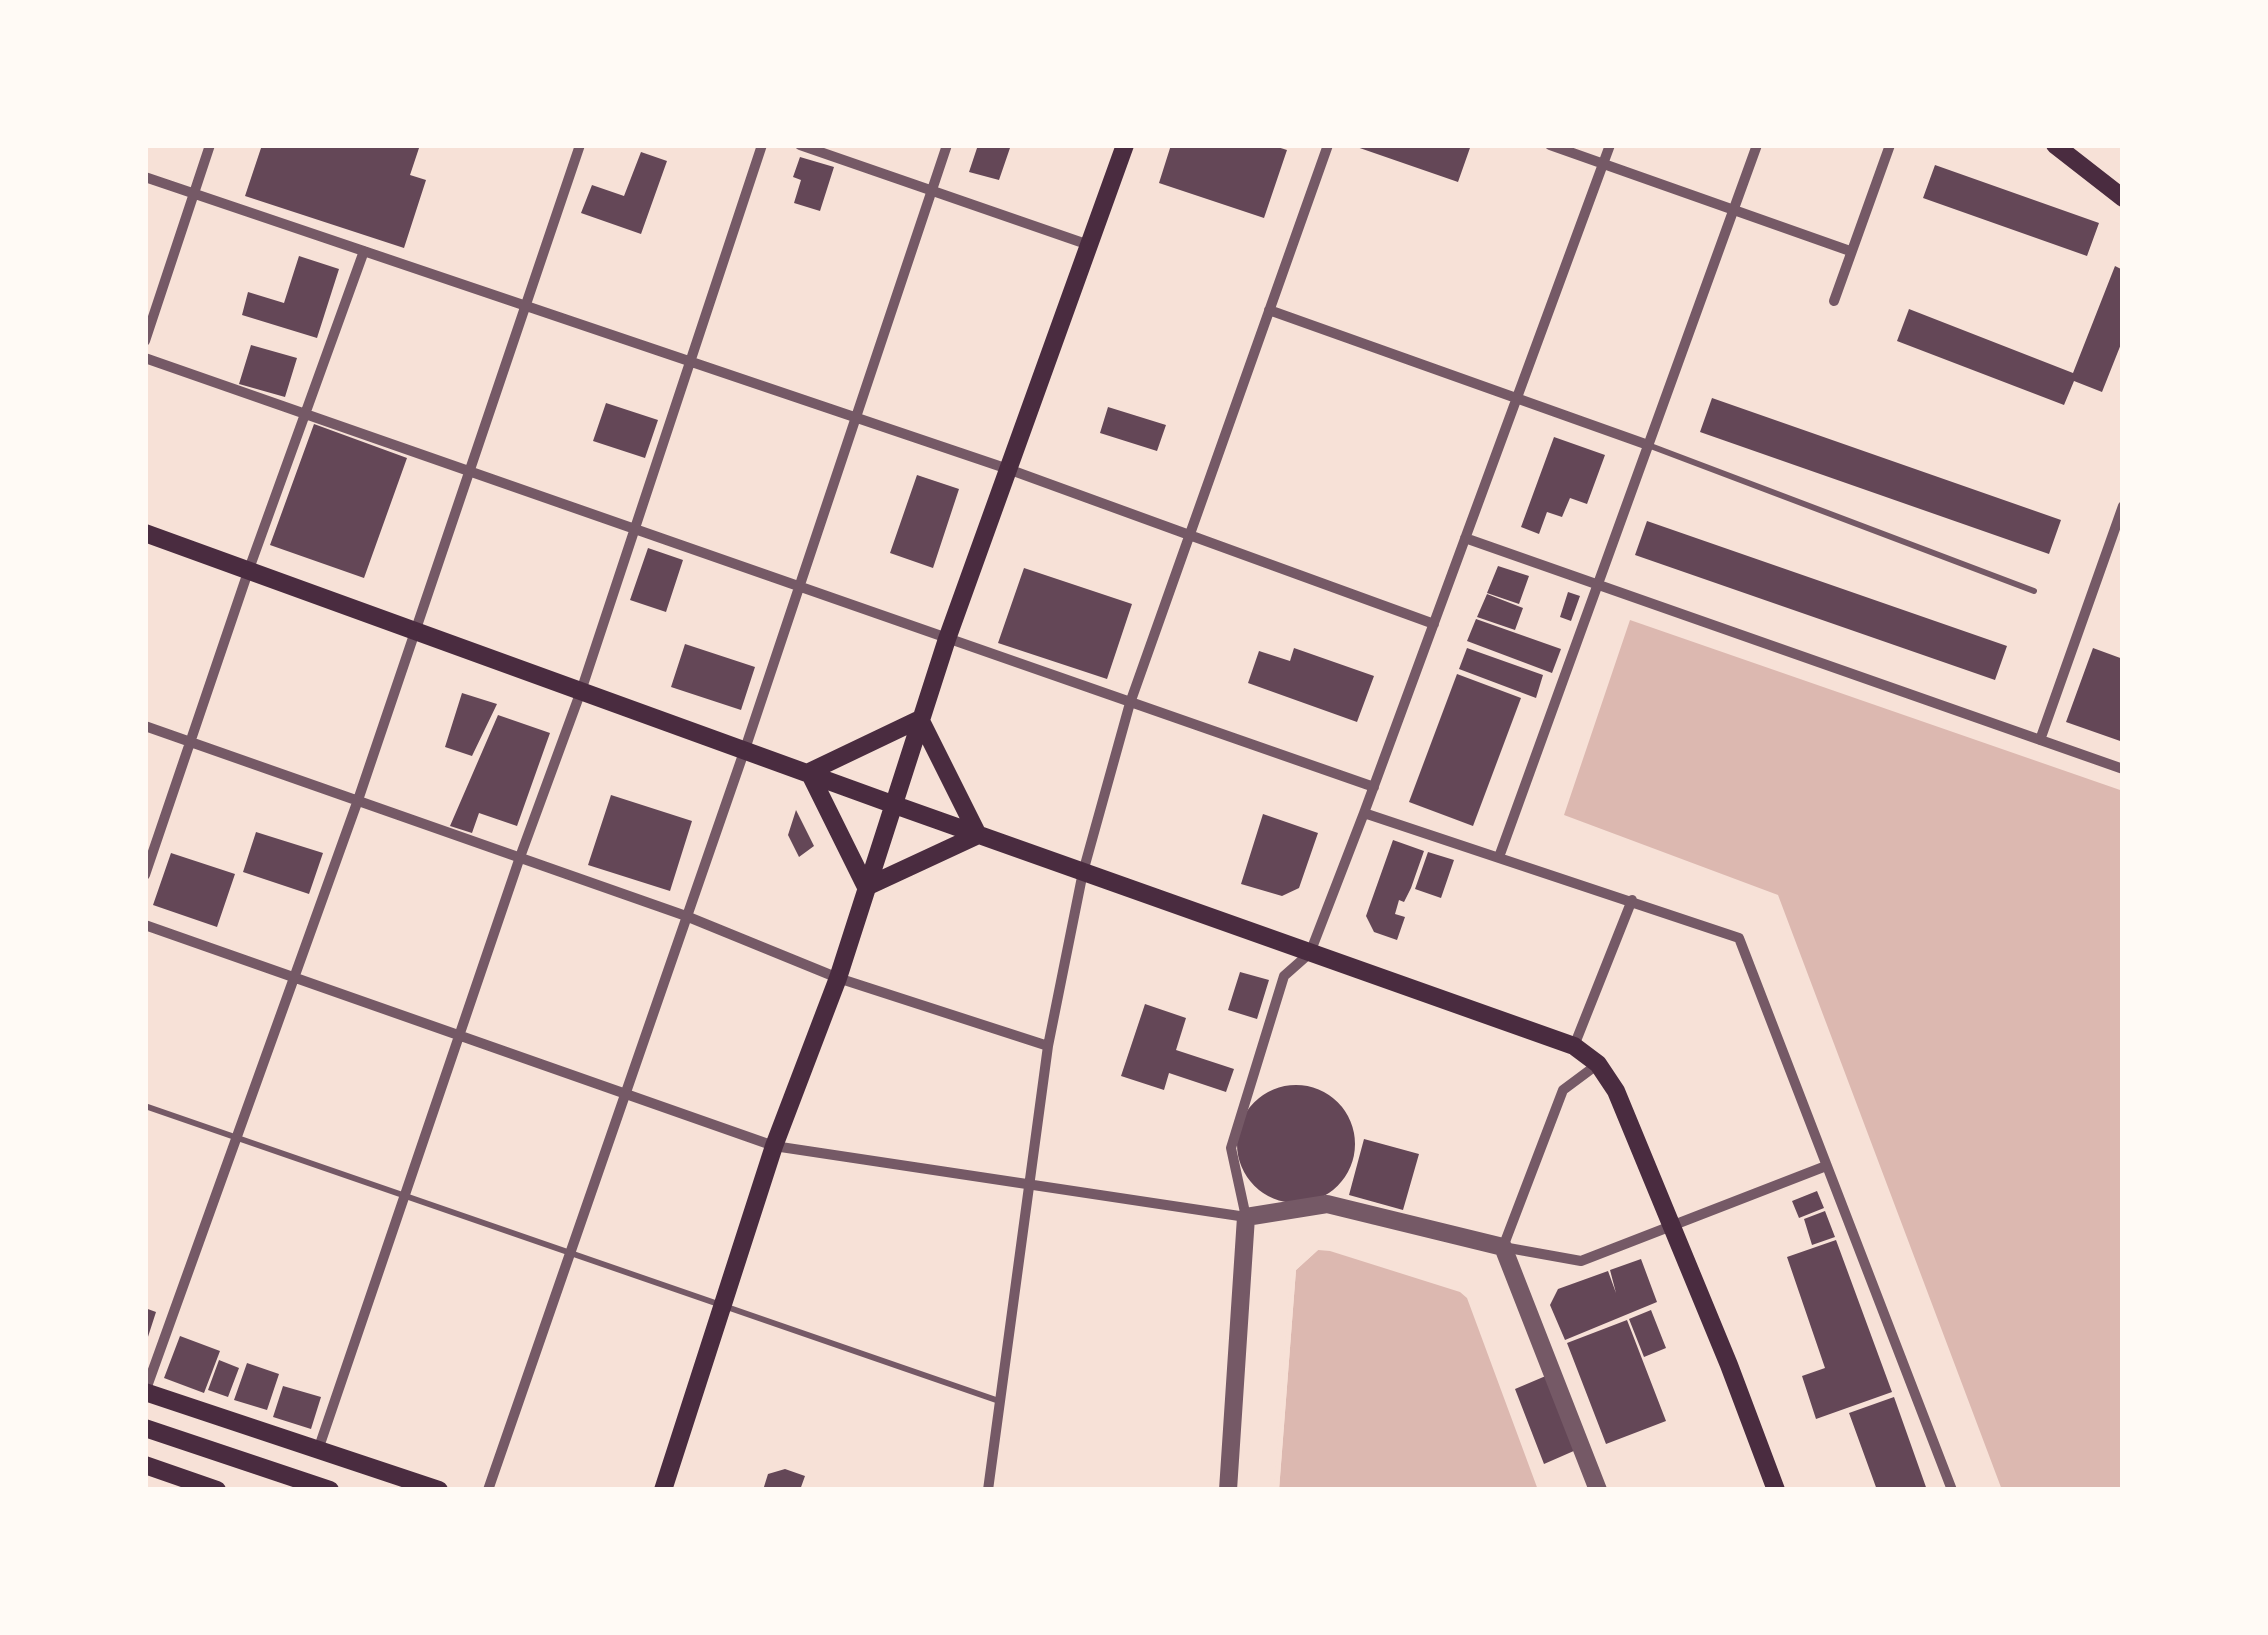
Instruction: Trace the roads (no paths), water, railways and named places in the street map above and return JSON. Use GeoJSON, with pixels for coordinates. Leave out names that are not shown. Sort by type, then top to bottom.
{"type":"FeatureCollection","features":[{"type":"Feature","properties":{"kind":"main road"},"geometry":{"type":"LineString","coordinates":[[663,1490],[774,1146],[838,978],[947,639],[1125,145]]}},
{"type":"Feature","properties":{"kind":"main road"},"geometry":{"type":"LineString","coordinates":[[2055,145],[2123,198]]}},
{"type":"Feature","properties":{"kind":"main road"},"geometry":{"type":"LineString","coordinates":[[145,533],[1574,1046],[1598,1064],[1616,1091],[1776,1490]]}},
{"type":"Feature","properties":{"kind":"main road"},"geometry":{"type":"LineString","coordinates":[[808,772],[920,719]]}},
{"type":"Feature","properties":{"kind":"main road"},"geometry":{"type":"LineString","coordinates":[[920,719],[978,835]]}},
{"type":"Feature","properties":{"kind":"main road"},"geometry":{"type":"LineString","coordinates":[[808,772],[866,887]]}},
{"type":"Feature","properties":{"kind":"main road"},"geometry":{"type":"LineString","coordinates":[[866,887],[978,835]]}},
{"type":"Feature","properties":{"kind":"main road"},"geometry":{"type":"LineString","coordinates":[[145,1392],[439,1490]]}},
{"type":"Feature","properties":{"kind":"main road"},"geometry":{"type":"LineString","coordinates":[[145,1428],[330,1490]]}},
{"type":"Feature","properties":{"kind":"main road"},"geometry":{"type":"LineString","coordinates":[[145,1465],[217,1490]]}},
{"type":"Feature","properties":{"kind":"street"},"geometry":{"type":"LineString","coordinates":[[145,340],[210,145]]}},
{"type":"Feature","properties":{"kind":"street"},"geometry":{"type":"LineString","coordinates":[[145,1392],[358,800],[580,145]]}},
{"type":"Feature","properties":{"kind":"street"},"geometry":{"type":"LineString","coordinates":[[318,1450],[580,691],[762,145]]}},
{"type":"Feature","properties":{"kind":"street"},"geometry":{"type":"LineString","coordinates":[[800,145],[1089,245]]}},
{"type":"Feature","properties":{"kind":"street"},"geometry":{"type":"LineString","coordinates":[[488,1490],[745,748],[948,145]]}},
{"type":"Feature","properties":{"kind":"street"},"geometry":{"type":"LineString","coordinates":[[988,1490],[1048,1046],[1083,872],[1130,703],[1328,145]]}},
{"type":"Feature","properties":{"kind":"street"},"geometry":{"type":"LineString","coordinates":[[1550,145],[1850,251]]}},
{"type":"Feature","properties":{"kind":"street"},"geometry":{"type":"LineString","coordinates":[[1228,1490],[1246,1217],[1232,1148],[1284,976],[1310,953],[1610,145]]}},
{"type":"Feature","properties":{"kind":"street"},"geometry":{"type":"LineString","coordinates":[[1499,857],[1757,145]]}},
{"type":"Feature","properties":{"kind":"street"},"geometry":{"type":"LineString","coordinates":[[1834,301],[1890,145]]}},
{"type":"Feature","properties":{"kind":"street"},"geometry":{"type":"LineString","coordinates":[[145,177],[1008,469],[1434,624]]}},
{"type":"Feature","properties":{"kind":"street"},"geometry":{"type":"LineString","coordinates":[[145,875],[249,569],[364,251]]}},
{"type":"Feature","properties":{"kind":"street"},"geometry":{"type":"LineString","coordinates":[[1270,310],[1648,445]]}},
{"type":"Feature","properties":{"kind":"street"},"geometry":{"type":"LineString","coordinates":[[145,358],[1374,788]]}},
{"type":"Feature","properties":{"kind":"street"},"geometry":{"type":"LineString","coordinates":[[2040,740],[2123,506]]}},
{"type":"Feature","properties":{"kind":"street"},"geometry":{"type":"LineString","coordinates":[[1465,538],[2123,769]]}},
{"type":"Feature","properties":{"kind":"street"},"geometry":{"type":"LineString","coordinates":[[145,726],[686,916],[838,978],[1048,1046]]}},
{"type":"Feature","properties":{"kind":"street"},"geometry":{"type":"LineString","coordinates":[[1364,813],[1739,938],[1952,1490]]}},
{"type":"Feature","properties":{"kind":"street"},"geometry":{"type":"LineString","coordinates":[[1574,1046],[1632,900]]}},
{"type":"Feature","properties":{"kind":"street"},"geometry":{"type":"LineString","coordinates":[[145,926],[774,1146],[1246,1217],[1327,1204],[1504,1247],[1582,1261],[1826,1166]]}},
{"type":"Feature","properties":{"kind":"street"},"geometry":{"type":"LineString","coordinates":[[1598,1064],[1563,1090],[1504,1247],[1598,1490]]}},
{"type":"Feature","properties":{"kind":"lane"},"geometry":{"type":"LineString","coordinates":[[1648,445],[2034,591]]}},
{"type":"Feature","properties":{"kind":"lane"},"geometry":{"type":"LineString","coordinates":[[145,1106],[1000,1401]]}}]}
